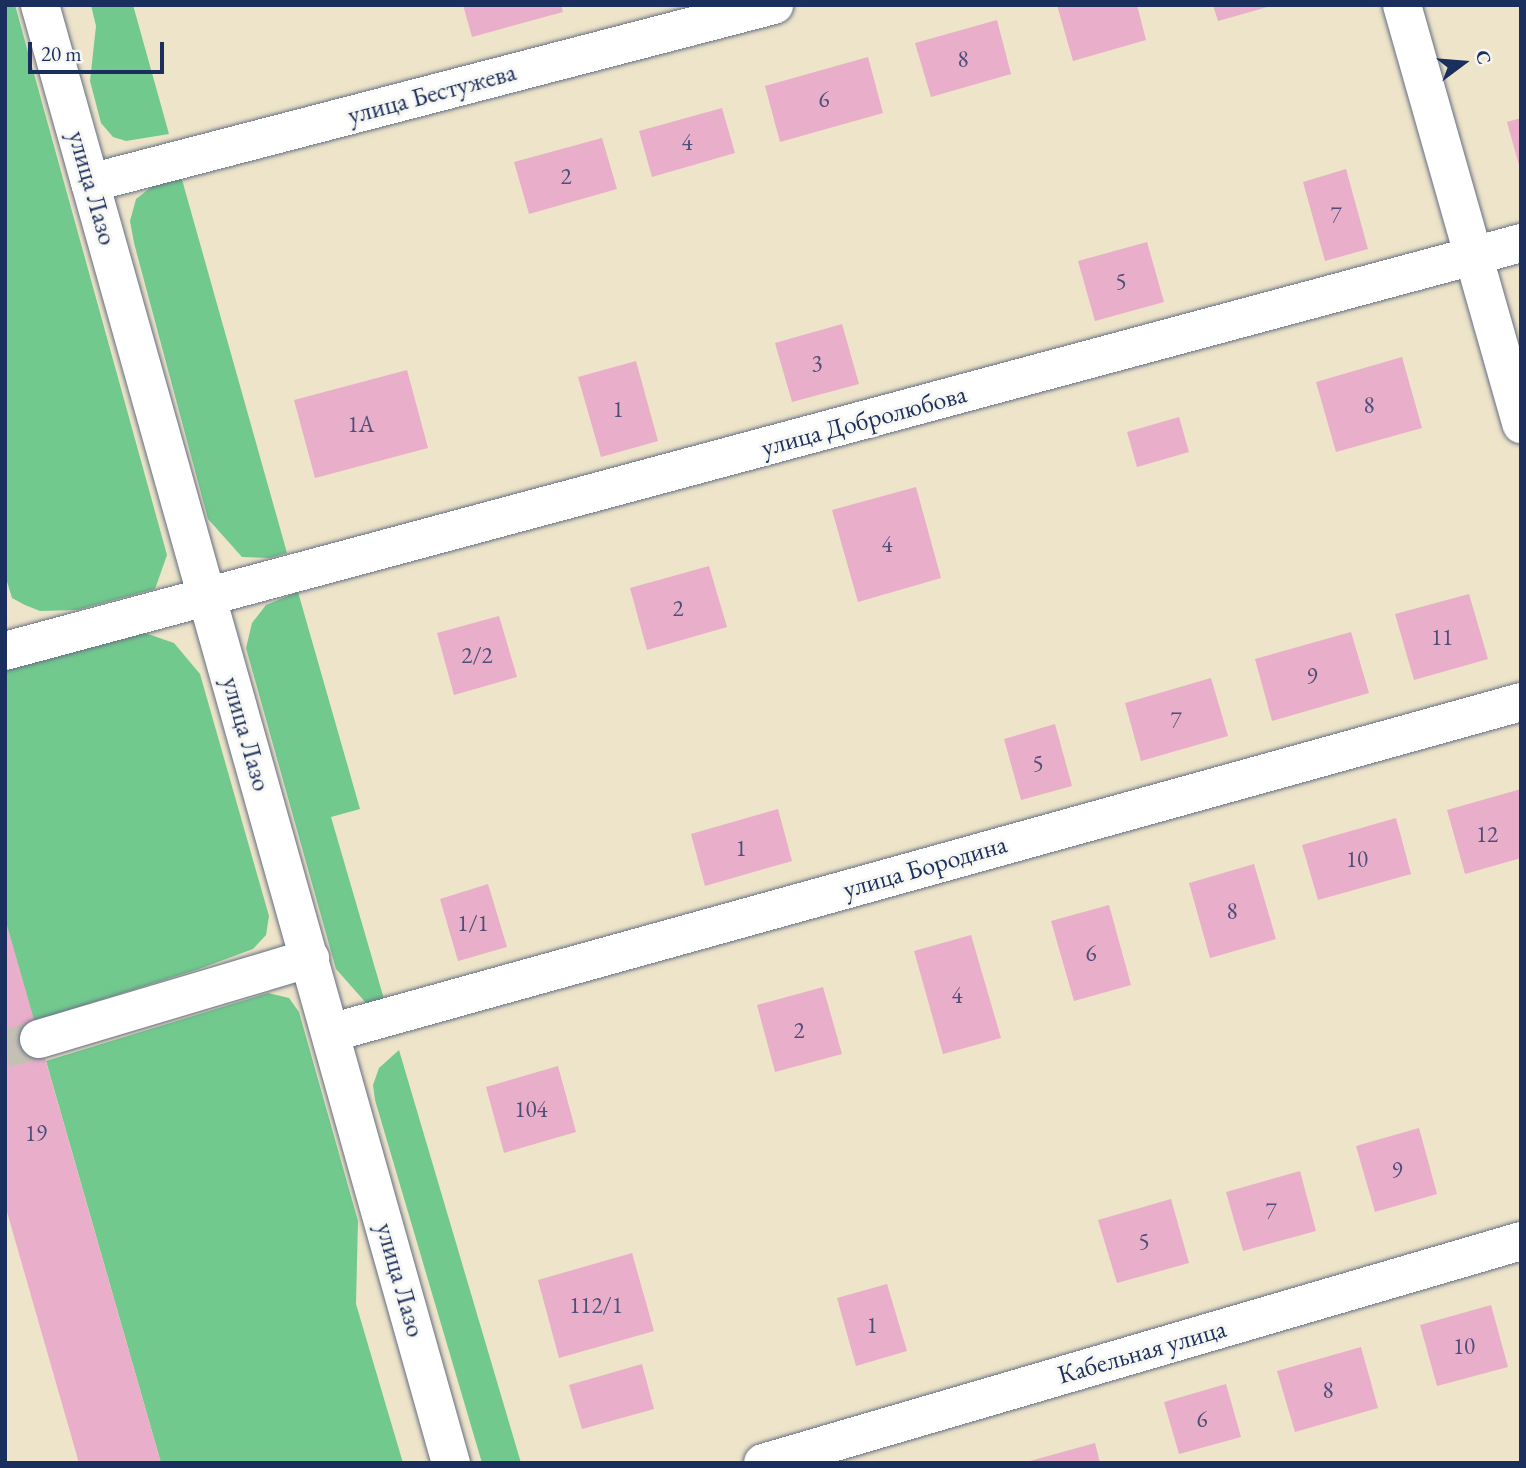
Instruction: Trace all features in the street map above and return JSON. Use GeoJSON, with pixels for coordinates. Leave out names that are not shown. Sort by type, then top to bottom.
{"type":"FeatureCollection","features":[{"type":"Feature","properties":{"kind":"street","name":"улица Лазо"},"geometry":{"type":"LineString","coordinates":[[40,5],[452,1463]]}},
{"type":"Feature","properties":{"kind":"street","name":"улица Бестужева"},"geometry":{"type":"LineString","coordinates":[[90,183],[774,5]]}},
{"type":"Feature","properties":{"kind":"street"},"geometry":{"type":"LineString","coordinates":[[1402,5],[1476,256],[1521,424]]}},
{"type":"Feature","properties":{"kind":"street","name":"улица Добролюбова"},"geometry":{"type":"LineString","coordinates":[[5,651],[208,599],[1521,243]]}},
{"type":"Feature","properties":{"kind":"street","name":"улица Бородина"},"geometry":{"type":"LineString","coordinates":[[330,1033],[1521,702]]}},
{"type":"Feature","properties":{"kind":"street"},"geometry":{"type":"LineString","coordinates":[[39,1039],[310,958]]}},
{"type":"Feature","properties":{"kind":"street","name":"Кабельная улица"},"geometry":{"type":"LineString","coordinates":[[763,1463],[1521,1241]]}},
{"type":"Feature","properties":{"kind":"green space"},"geometry":{"type":"Polygon","coordinates":[[[5,5],[15,5],[167,555],[155,589],[77,610],[40,611],[25,605],[12,598],[5,575],[5,5]]]}},
{"type":"Feature","properties":{"kind":"green space"},"geometry":{"type":"Polygon","coordinates":[[[91,5],[133,5],[169,134],[126,141],[113,137],[101,123],[90,81],[96,26],[91,5]]]}},
{"type":"Feature","properties":{"kind":"green space"},"geometry":{"type":"Polygon","coordinates":[[[181,176],[287,553],[270,558],[242,557],[208,519],[134,243],[130,221],[136,199],[159,181],[181,176]]]}},
{"type":"Feature","properties":{"kind":"green space"},"geometry":{"type":"Polygon","coordinates":[[[298,592],[360,809],[331,817],[386,1006],[367,1004],[336,969],[246,648],[252,623],[266,605],[298,592]]]}},
{"type":"Feature","properties":{"kind":"green space"},"geometry":{"type":"Polygon","coordinates":[[[145,633],[174,643],[200,674],[269,916],[266,935],[253,949],[199,969],[34,1021],[5,920],[5,669],[145,633]]]}},
{"type":"Feature","properties":{"kind":"green space"},"geometry":{"type":"Polygon","coordinates":[[[268,993],[289,998],[299,1012],[358,1221],[356,1304],[403,1463],[161,1463],[46,1061],[268,993]]]}},
{"type":"Feature","properties":{"kind":"green space"},"geometry":{"type":"Polygon","coordinates":[[[399,1050],[521,1463],[482,1463],[375,1100],[373,1085],[379,1068],[399,1050]]]}},
{"type":"Feature","properties":{"kind":"building"},"geometry":{"type":"Polygon","coordinates":[[[463,5],[561,5],[563,12],[472,37],[463,5]]]}},
{"type":"Feature","properties":{"kind":"building"},"geometry":{"type":"Polygon","coordinates":[[[1057,5],[1137,5],[1146,40],[1073,61],[1057,5]]]}},
{"type":"Feature","properties":{"kind":"building"},"geometry":{"type":"Polygon","coordinates":[[[1213,5],[1271,5],[1271,6],[1218,21],[1213,5]]]}},
{"type":"Feature","properties":{"kind":"building"},"geometry":{"type":"Polygon","coordinates":[[[997,20],[1011,74],[931,97],[915,43],[997,20]]]}},
{"type":"Feature","properties":{"kind":"building"},"geometry":{"type":"Polygon","coordinates":[[[868,57],[883,113],[780,142],[765,86],[868,57]]]}},
{"type":"Feature","properties":{"kind":"building"},"geometry":{"type":"Polygon","coordinates":[[[722,108],[735,153],[652,177],[639,131],[722,108]]]}},
{"type":"Feature","properties":{"kind":"building"},"geometry":{"type":"Polygon","coordinates":[[[1521,118],[1521,169],[1520,169],[1507,122],[1521,118]]]}},
{"type":"Feature","properties":{"kind":"building"},"geometry":{"type":"Polygon","coordinates":[[[602,138],[617,189],[529,214],[514,162],[602,138]]]}},
{"type":"Feature","properties":{"kind":"building"},"geometry":{"type":"Polygon","coordinates":[[[1346,169],[1368,249],[1325,261],[1303,182],[1346,169]]]}},
{"type":"Feature","properties":{"kind":"building"},"geometry":{"type":"Polygon","coordinates":[[[1147,242],[1164,302],[1095,321],[1078,261],[1147,242]]]}},
{"type":"Feature","properties":{"kind":"building"},"geometry":{"type":"Polygon","coordinates":[[[842,324],[859,384],[792,402],[775,343],[842,324]]]}},
{"type":"Feature","properties":{"kind":"building"},"geometry":{"type":"Polygon","coordinates":[[[1402,357],[1422,428],[1336,452],[1316,382],[1402,357]]]}},
{"type":"Feature","properties":{"kind":"building"},"geometry":{"type":"Polygon","coordinates":[[[636,361],[658,441],[601,457],[578,377],[636,361]]]}},
{"type":"Feature","properties":{"kind":"building"},"geometry":{"type":"Polygon","coordinates":[[[407,370],[428,448],[315,478],[294,400],[407,370]]]}},
{"type":"Feature","properties":{"kind":"building"},"geometry":{"type":"Polygon","coordinates":[[[1179,417],[1189,452],[1137,467],[1127,432],[1179,417]]]}},
{"type":"Feature","properties":{"kind":"building"},"geometry":{"type":"Polygon","coordinates":[[[916,487],[941,578],[858,602],[832,510],[916,487]]]}},
{"type":"Feature","properties":{"kind":"building"},"geometry":{"type":"Polygon","coordinates":[[[709,566],[727,627],[647,650],[630,588],[709,566]]]}},
{"type":"Feature","properties":{"kind":"building"},"geometry":{"type":"Polygon","coordinates":[[[1469,594],[1488,659],[1414,680],[1395,614],[1469,594]]]}},
{"type":"Feature","properties":{"kind":"building"},"geometry":{"type":"Polygon","coordinates":[[[499,616],[517,677],[454,695],[437,633],[499,616]]]}},
{"type":"Feature","properties":{"kind":"building"},"geometry":{"type":"Polygon","coordinates":[[[1351,632],[1369,693],[1272,721],[1255,659],[1351,632]]]}},
{"type":"Feature","properties":{"kind":"building"},"geometry":{"type":"Polygon","coordinates":[[[1211,678],[1228,736],[1141,761],[1125,703],[1211,678]]]}},
{"type":"Feature","properties":{"kind":"building"},"geometry":{"type":"Polygon","coordinates":[[[1055,724],[1072,786],[1021,800],[1004,739],[1055,724]]]}},
{"type":"Feature","properties":{"kind":"building"},"geometry":{"type":"Polygon","coordinates":[[[1521,789],[1521,858],[1465,874],[1447,810],[1521,789]]]}},
{"type":"Feature","properties":{"kind":"building"},"geometry":{"type":"Polygon","coordinates":[[[778,809],[792,861],[705,886],[691,834],[778,809]]]}},
{"type":"Feature","properties":{"kind":"building"},"geometry":{"type":"Polygon","coordinates":[[[1396,818],[1411,874],[1318,900],[1302,845],[1396,818]]]}},
{"type":"Feature","properties":{"kind":"building"},"geometry":{"type":"Polygon","coordinates":[[[1254,864],[1276,939],[1210,958],[1189,883],[1254,864]]]}},
{"type":"Feature","properties":{"kind":"building"},"geometry":{"type":"Polygon","coordinates":[[[488,884],[507,947],[458,961],[440,899],[488,884]]]}},
{"type":"Feature","properties":{"kind":"building"},"geometry":{"type":"Polygon","coordinates":[[[1109,905],[1131,985],[1074,1001],[1051,921],[1109,905]]]}},
{"type":"Feature","properties":{"kind":"building"},"geometry":{"type":"Polygon","coordinates":[[[5,922],[161,1463],[79,1463],[5,1205],[5,922]]]}},
{"type":"Feature","properties":{"kind":"building"},"geometry":{"type":"Polygon","coordinates":[[[971,935],[1001,1038],[943,1054],[914,951],[971,935]]]}},
{"type":"Feature","properties":{"kind":"building"},"geometry":{"type":"Polygon","coordinates":[[[823,987],[842,1054],[775,1072],[757,1005],[823,987]]]}},
{"type":"Feature","properties":{"kind":"building"},"geometry":{"type":"Polygon","coordinates":[[[558,1066],[576,1132],[504,1153],[486,1087],[558,1066]]]}},
{"type":"Feature","properties":{"kind":"building"},"geometry":{"type":"Polygon","coordinates":[[[1419,1128],[1437,1194],[1375,1212],[1356,1146],[1419,1128]]]}},
{"type":"Feature","properties":{"kind":"building"},"geometry":{"type":"Polygon","coordinates":[[[1300,1171],[1316,1231],[1243,1251],[1226,1192],[1300,1171]]]}},
{"type":"Feature","properties":{"kind":"building"},"geometry":{"type":"Polygon","coordinates":[[[1171,1199],[1189,1263],[1117,1283],[1098,1220],[1171,1199]]]}},
{"type":"Feature","properties":{"kind":"building"},"geometry":{"type":"Polygon","coordinates":[[[632,1253],[654,1331],[559,1358],[538,1280],[632,1253]]]}},
{"type":"Feature","properties":{"kind":"building"},"geometry":{"type":"Polygon","coordinates":[[[887,1284],[907,1351],[856,1366],[837,1298],[887,1284]]]}},
{"type":"Feature","properties":{"kind":"building"},"geometry":{"type":"Polygon","coordinates":[[[1491,1305],[1508,1367],[1437,1386],[1420,1325],[1491,1305]]]}},
{"type":"Feature","properties":{"kind":"building"},"geometry":{"type":"Polygon","coordinates":[[[1361,1347],[1378,1408],[1295,1432],[1277,1371],[1361,1347]]]}},
{"type":"Feature","properties":{"kind":"building"},"geometry":{"type":"Polygon","coordinates":[[[642,1364],[654,1409],[582,1429],[569,1385],[642,1364]]]}},
{"type":"Feature","properties":{"kind":"building"},"geometry":{"type":"Polygon","coordinates":[[[1226,1384],[1241,1437],[1179,1454],[1164,1402],[1226,1384]]]}},
{"type":"Feature","properties":{"kind":"building"},"geometry":{"type":"Polygon","coordinates":[[[1095,1443],[1100,1463],[1030,1463],[1030,1461],[1095,1443]]]}},
{"type":"Feature","properties":{"kind":"tunnel"},"geometry":{"type":"LineString","coordinates":[[5,1049],[39,1039]]}}]}
